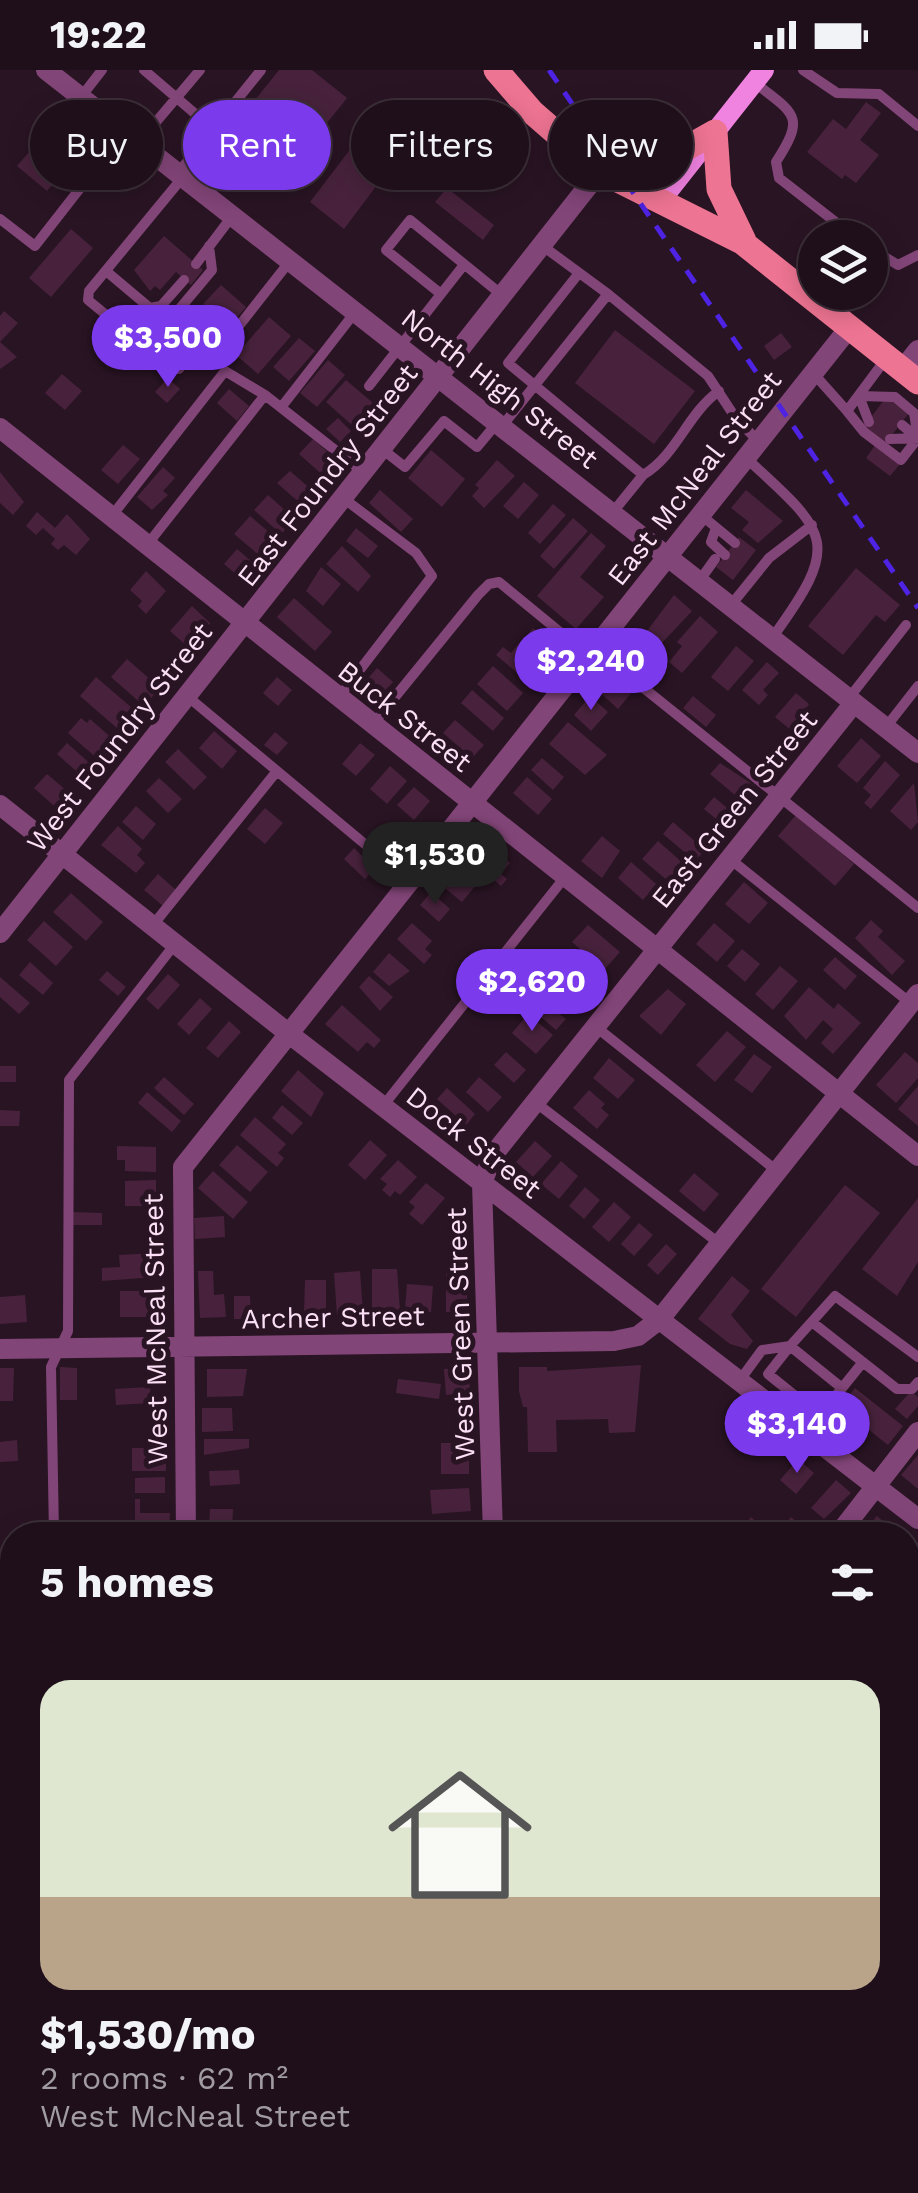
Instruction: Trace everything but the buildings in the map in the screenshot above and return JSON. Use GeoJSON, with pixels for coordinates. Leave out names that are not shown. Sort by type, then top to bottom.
{"type":"FeatureCollection","features":[{"type":"Feature","properties":{"kind":"main road"},"geometry":{"type":"LineString","coordinates":[[496,70],[549,127]]}},
{"type":"Feature","properties":{"kind":"main road"},"geometry":{"type":"LineString","coordinates":[[662,200],[759,76]]}},
{"type":"Feature","properties":{"kind":"main road"},"geometry":{"type":"LineString","coordinates":[[693,144],[715,132]]}},
{"type":"Feature","properties":{"kind":"main road"},"geometry":{"type":"LineString","coordinates":[[715,132],[718,189],[748,248]]}},
{"type":"Feature","properties":{"kind":"main road"},"geometry":{"type":"LineString","coordinates":[[640,190],[748,248],[848,328],[906,365]]}},
{"type":"Feature","properties":{"kind":"street","name":"North High Street"},"geometry":{"type":"LineString","coordinates":[[46,70],[83,100]]}},
{"type":"Feature","properties":{"kind":"street","name":"North High Street"},"geometry":{"type":"LineString","coordinates":[[163,162],[441,375],[918,753]]}},
{"type":"Feature","properties":{"kind":"street","name":"East Foundry Street"},"geometry":{"type":"LineString","coordinates":[[244,623],[587,190]]}},
{"type":"Feature","properties":{"kind":"street","name":"East McNeal Street"},"geometry":{"type":"LineString","coordinates":[[470,802],[668,556],[709,521],[758,440],[848,328]]}},
{"type":"Feature","properties":{"kind":"street","name":"Buck Street"},"geometry":{"type":"LineString","coordinates":[[0,428],[918,1156]]}},
{"type":"Feature","properties":{"kind":"street","name":"West Foundry Street"},"geometry":{"type":"LineString","coordinates":[[0,932],[244,623]]}},
{"type":"Feature","properties":{"kind":"street","name":"East Green Street"},"geometry":{"type":"LineString","coordinates":[[656,950],[851,701]]}},
{"type":"Feature","properties":{"kind":"street","name":"West McNeal Street"},"geometry":{"type":"LineString","coordinates":[[186,1522],[183,1167],[470,802]]}},
{"type":"Feature","properties":{"kind":"street","name":"Dock Street"},"geometry":{"type":"LineString","coordinates":[[0,805],[288,1033],[918,1519]]}},
{"type":"Feature","properties":{"kind":"street","name":"West Green Street"},"geometry":{"type":"LineString","coordinates":[[493,1522],[482,1182],[492,1156],[656,950]]}},
{"type":"Feature","properties":{"kind":"street"},"geometry":{"type":"LineString","coordinates":[[660,1319],[916,1002]]}},
{"type":"Feature","properties":{"kind":"street","name":"Archer Street"},"geometry":{"type":"LineString","coordinates":[[0,1349],[614,1341],[638,1336],[660,1319]]}},
{"type":"Feature","properties":{"kind":"street"},"geometry":{"type":"LineString","coordinates":[[848,1522],[918,1432]]}},
{"type":"Feature","properties":{"kind":"lane"},"geometry":{"type":"LineString","coordinates":[[80,98],[102,70]]}},
{"type":"Feature","properties":{"kind":"lane"},"geometry":{"type":"LineString","coordinates":[[144,70],[183,102]]}},
{"type":"Feature","properties":{"kind":"lane"},"geometry":{"type":"LineString","coordinates":[[163,109],[200,70]]}},
{"type":"Feature","properties":{"kind":"lane"},"geometry":{"type":"LineString","coordinates":[[237,100],[261,70]]}},
{"type":"Feature","properties":{"kind":"lane"},"geometry":{"type":"LineString","coordinates":[[803,70],[837,93],[861,90],[879,94],[918,126]]}},
{"type":"Feature","properties":{"kind":"lane"},"geometry":{"type":"LineString","coordinates":[[759,76],[796,122],[795,134],[776,162],[779,178],[833,220]]}},
{"type":"Feature","properties":{"kind":"lane"},"geometry":{"type":"LineString","coordinates":[[183,171],[89,292],[88,300],[138,341],[151,343],[212,270],[209,246]]}},
{"type":"Feature","properties":{"kind":"lane"},"geometry":{"type":"LineString","coordinates":[[0,219],[35,246],[84,190]]}},
{"type":"Feature","properties":{"kind":"lane"},"geometry":{"type":"LineString","coordinates":[[196,264],[232,215]]}},
{"type":"Feature","properties":{"kind":"lane"},"geometry":{"type":"LineString","coordinates":[[441,294],[386,250],[410,220],[504,297]]}},
{"type":"Feature","properties":{"kind":"lane"},"geometry":{"type":"LineString","coordinates":[[544,247],[708,376],[758,440]]}},
{"type":"Feature","properties":{"kind":"lane"},"geometry":{"type":"LineString","coordinates":[[888,260],[898,266],[918,255]]}},
{"type":"Feature","properties":{"kind":"lane"},"geometry":{"type":"LineString","coordinates":[[180,369],[206,334],[231,336],[291,260]]}},
{"type":"Feature","properties":{"kind":"lane"},"geometry":{"type":"LineString","coordinates":[[369,386],[463,266]]}},
{"type":"Feature","properties":{"kind":"lane"},"geometry":{"type":"LineString","coordinates":[[106,271],[150,308],[161,306],[184,280]]}},
{"type":"Feature","properties":{"kind":"lane"},"geometry":{"type":"LineString","coordinates":[[579,273],[508,364],[643,475]]}},
{"type":"Feature","properties":{"kind":"lane"},"geometry":{"type":"LineString","coordinates":[[382,449],[405,467],[444,420],[477,447],[534,387],[608,294]]}},
{"type":"Feature","properties":{"kind":"lane"},"geometry":{"type":"LineString","coordinates":[[284,406],[356,310]]}},
{"type":"Feature","properties":{"kind":"lane"},"geometry":{"type":"LineString","coordinates":[[847,410],[859,396],[906,365]]}},
{"type":"Feature","properties":{"kind":"lane"},"geometry":{"type":"LineString","coordinates":[[111,517],[226,370],[284,406],[364,472]]}},
{"type":"Feature","properties":{"kind":"lane"},"geometry":{"type":"LineString","coordinates":[[814,373],[864,432],[900,460],[918,438],[914,413],[894,397],[859,396]]}},
{"type":"Feature","properties":{"kind":"lane"},"geometry":{"type":"LineString","coordinates":[[613,512],[643,475],[656,468],[690,418],[719,392]]}},
{"type":"Feature","properties":{"kind":"lane"},"geometry":{"type":"LineString","coordinates":[[146,545],[265,395]]}},
{"type":"Feature","properties":{"kind":"lane"},"geometry":{"type":"LineString","coordinates":[[859,396],[880,407]]}},
{"type":"Feature","properties":{"kind":"lane"},"geometry":{"type":"LineString","coordinates":[[859,396],[869,422]]}},
{"type":"Feature","properties":{"kind":"lane"},"geometry":{"type":"LineString","coordinates":[[902,424],[918,438]]}},
{"type":"Feature","properties":{"kind":"lane"},"geometry":{"type":"LineString","coordinates":[[890,438],[918,438]]}},
{"type":"Feature","properties":{"kind":"lane"},"geometry":{"type":"LineString","coordinates":[[746,458],[812,525],[819,545],[818,565],[808,588],[772,638]]}},
{"type":"Feature","properties":{"kind":"lane"},"geometry":{"type":"LineString","coordinates":[[338,698],[432,576],[416,553],[344,498]]}},
{"type":"Feature","properties":{"kind":"lane"},"geometry":{"type":"LineString","coordinates":[[700,580],[720,559],[711,542],[709,521]]}},
{"type":"Feature","properties":{"kind":"lane"},"geometry":{"type":"LineString","coordinates":[[709,521],[734,543]]}},
{"type":"Feature","properties":{"kind":"lane"},"geometry":{"type":"LineString","coordinates":[[731,605],[743,577],[812,525]]}},
{"type":"Feature","properties":{"kind":"lane"},"geometry":{"type":"LineString","coordinates":[[751,556],[762,566]]}},
{"type":"Feature","properties":{"kind":"lane"},"geometry":{"type":"LineString","coordinates":[[372,725],[494,581],[592,651],[918,908]]}},
{"type":"Feature","properties":{"kind":"lane"},"geometry":{"type":"LineString","coordinates":[[851,701],[906,624]]}},
{"type":"Feature","properties":{"kind":"lane"},"geometry":{"type":"LineString","coordinates":[[885,728],[918,686]]}},
{"type":"Feature","properties":{"kind":"lane"},"geometry":{"type":"LineString","coordinates":[[187,696],[408,880]]}},
{"type":"Feature","properties":{"kind":"lane"},"geometry":{"type":"LineString","coordinates":[[152,926],[276,771]]}},
{"type":"Feature","properties":{"kind":"lane"},"geometry":{"type":"LineString","coordinates":[[730,859],[916,1002]]}},
{"type":"Feature","properties":{"kind":"lane"},"geometry":{"type":"LineString","coordinates":[[382,1106],[564,877]]}},
{"type":"Feature","properties":{"kind":"lane"},"geometry":{"type":"LineString","coordinates":[[54,1522],[51,1366],[68,1331],[68,1080],[175,944]]}},
{"type":"Feature","properties":{"kind":"lane"},"geometry":{"type":"LineString","coordinates":[[595,1027],[777,1171]]}},
{"type":"Feature","properties":{"kind":"lane"},"geometry":{"type":"LineString","coordinates":[[535,1102],[720,1244]]}},
{"type":"Feature","properties":{"kind":"lane"},"geometry":{"type":"LineString","coordinates":[[863,1362],[830,1403],[804,1403],[768,1376],[790,1346],[839,1297],[918,1358]]}},
{"type":"Feature","properties":{"kind":"lane"},"geometry":{"type":"LineString","coordinates":[[812,1322],[897,1389],[912,1389],[918,1382]]}},
{"type":"Feature","properties":{"kind":"lane"},"geometry":{"type":"LineString","coordinates":[[740,1380],[762,1350],[790,1346],[842,1388]]}},
{"type":"Feature","properties":{"kind":"railway"},"geometry":{"type":"LineString","coordinates":[[549,70],[918,608]]}}]}
